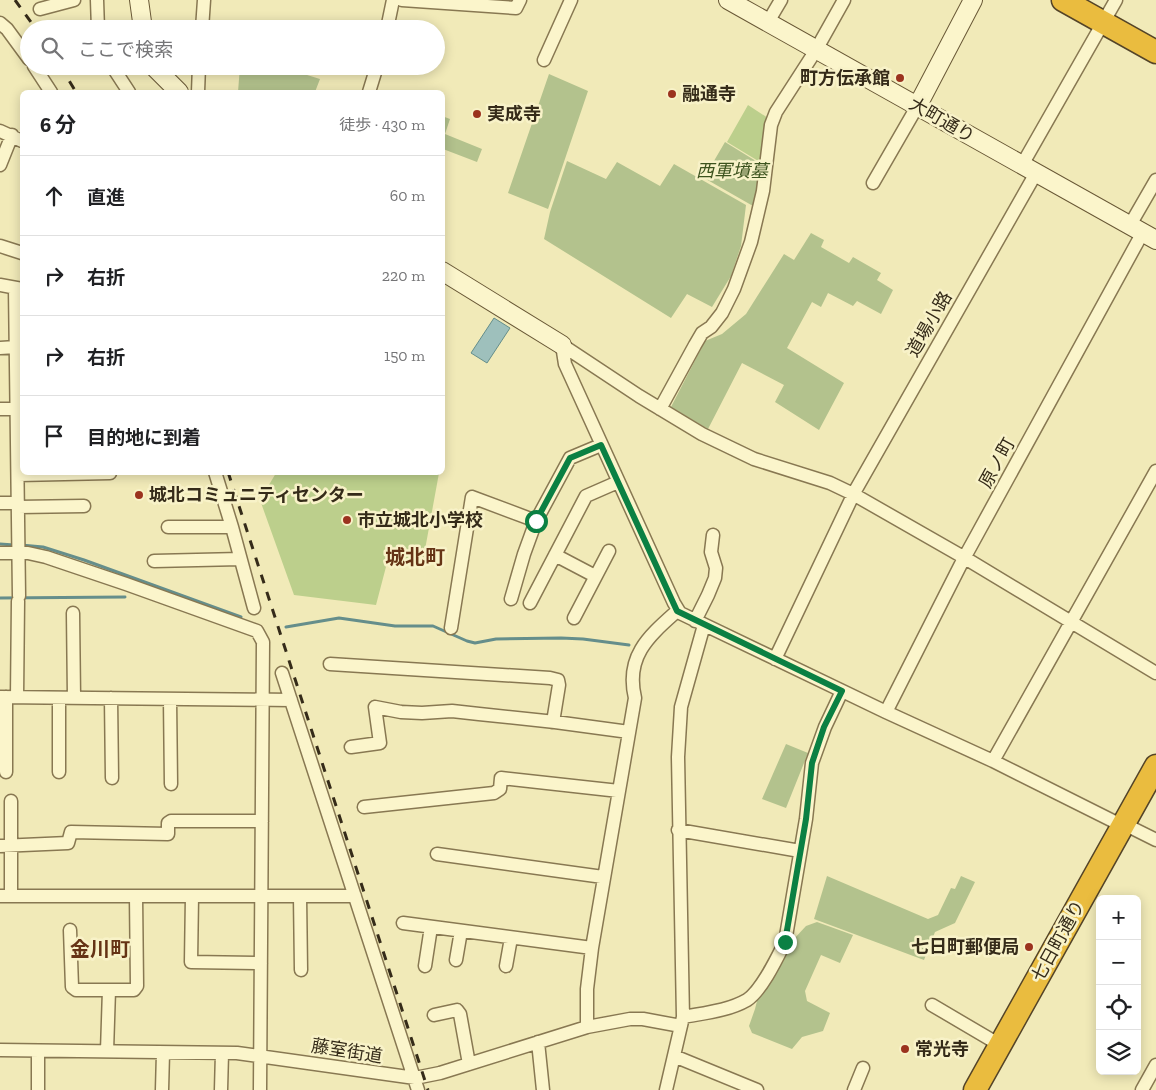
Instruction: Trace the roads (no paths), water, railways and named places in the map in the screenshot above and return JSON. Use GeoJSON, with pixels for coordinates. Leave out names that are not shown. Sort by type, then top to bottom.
{"type":"FeatureCollection","features":[{"type":"Feature","properties":{"kind":"highway"},"geometry":{"type":"LineString","coordinates":[[1063,0],[1156,52]]}},
{"type":"Feature","properties":{"kind":"highway","name":"七日町通り"},"geometry":{"type":"LineString","coordinates":[[974,1090],[1156,766]]}},
{"type":"Feature","properties":{"kind":"street"},"geometry":{"type":"LineString","coordinates":[[40,9],[74,0]]}},
{"type":"Feature","properties":{"kind":"street"},"geometry":{"type":"LineString","coordinates":[[97,0],[98,20]]}},
{"type":"Feature","properties":{"kind":"street"},"geometry":{"type":"LineString","coordinates":[[139,0],[142,20]]}},
{"type":"Feature","properties":{"kind":"street"},"geometry":{"type":"LineString","coordinates":[[203,20],[204,0]]}},
{"type":"Feature","properties":{"kind":"street"},"geometry":{"type":"LineString","coordinates":[[389,20],[394,0]]}},
{"type":"Feature","properties":{"kind":"street"},"geometry":{"type":"LineString","coordinates":[[402,0],[516,8],[520,0]]}},
{"type":"Feature","properties":{"kind":"street"},"geometry":{"type":"LineString","coordinates":[[544,60],[570,0]]}},
{"type":"Feature","properties":{"kind":"street","name":"大町通り"},"geometry":{"type":"LineString","coordinates":[[728,0],[1143,232]]}},
{"type":"Feature","properties":{"kind":"street"},"geometry":{"type":"LineString","coordinates":[[768,22],[781,0]]}},
{"type":"Feature","properties":{"kind":"street"},"geometry":{"type":"LineString","coordinates":[[660,409],[694,345],[702,333],[711,327],[722,313],[734,289],[751,242],[763,191],[770,124],[816,50],[844,0]]}},
{"type":"Feature","properties":{"kind":"street"},"geometry":{"type":"LineString","coordinates":[[873,183],[918,105],[973,0]]}},
{"type":"Feature","properties":{"kind":"street","name":"道場小路"},"geometry":{"type":"LineString","coordinates":[[775,659],[854,494],[1029,169],[1116,0]]}},
{"type":"Feature","properties":{"kind":"street"},"geometry":{"type":"LineString","coordinates":[[0,23],[20,47]]}},
{"type":"Feature","properties":{"kind":"street"},"geometry":{"type":"LineString","coordinates":[[40,75],[51,90]]}},
{"type":"Feature","properties":{"kind":"street"},"geometry":{"type":"LineString","coordinates":[[118,75],[128,90]]}},
{"type":"Feature","properties":{"kind":"street"},"geometry":{"type":"LineString","coordinates":[[162,75],[177,90]]}},
{"type":"Feature","properties":{"kind":"street"},"geometry":{"type":"LineString","coordinates":[[198,90],[199,75]]}},
{"type":"Feature","properties":{"kind":"street"},"geometry":{"type":"LineString","coordinates":[[369,90],[374,75]]}},
{"type":"Feature","properties":{"kind":"street"},"geometry":{"type":"LineString","coordinates":[[0,165],[12,136]]}},
{"type":"Feature","properties":{"kind":"street","name":"原ノ町"},"geometry":{"type":"LineString","coordinates":[[886,712],[965,558],[1143,232],[1156,180]]}},
{"type":"Feature","properties":{"kind":"street"},"geometry":{"type":"LineString","coordinates":[[0,246],[20,252]]}},
{"type":"Feature","properties":{"kind":"street"},"geometry":{"type":"LineString","coordinates":[[445,273],[702,434],[754,459],[830,484],[854,494],[965,558],[1156,673]]}},
{"type":"Feature","properties":{"kind":"street"},"geometry":{"type":"LineString","coordinates":[[0,285],[19,289],[19,598],[8,697],[6,772]]}},
{"type":"Feature","properties":{"kind":"street"},"geometry":{"type":"LineString","coordinates":[[562,345],[565,364],[677,611],[1156,840]]}},
{"type":"Feature","properties":{"kind":"street"},"geometry":{"type":"LineString","coordinates":[[0,348],[18,351]]}},
{"type":"Feature","properties":{"kind":"street"},"geometry":{"type":"LineString","coordinates":[[0,409],[20,409]]}},
{"type":"Feature","properties":{"kind":"street"},"geometry":{"type":"LineString","coordinates":[[511,599],[536,521],[570,458],[601,445]]}},
{"type":"Feature","properties":{"kind":"street"},"geometry":{"type":"LineString","coordinates":[[993,762],[1070,621],[1156,471]]}},
{"type":"Feature","properties":{"kind":"street"},"geometry":{"type":"LineString","coordinates":[[216,475],[254,608]]}},
{"type":"Feature","properties":{"kind":"street"},"geometry":{"type":"LineString","coordinates":[[530,603],[586,496],[618,482]]}},
{"type":"Feature","properties":{"kind":"street"},"geometry":{"type":"LineString","coordinates":[[451,628],[472,498],[536,521]]}},
{"type":"Feature","properties":{"kind":"street"},"geometry":{"type":"LineString","coordinates":[[0,503],[84,506]]}},
{"type":"Feature","properties":{"kind":"street"},"geometry":{"type":"LineString","coordinates":[[168,528],[232,527]]}},
{"type":"Feature","properties":{"kind":"street"},"geometry":{"type":"LineString","coordinates":[[666,1090],[682,1021],[678,757],[682,708],[700,623],[715,578],[716,568],[711,552],[713,535]]}},
{"type":"Feature","properties":{"kind":"street"},"geometry":{"type":"LineString","coordinates":[[0,553],[19,548],[28,553],[126,584],[257,631],[263,642],[260,1090]]}},
{"type":"Feature","properties":{"kind":"street"},"geometry":{"type":"LineString","coordinates":[[574,618],[609,551]]}},
{"type":"Feature","properties":{"kind":"street"},"geometry":{"type":"LineString","coordinates":[[555,555],[595,576]]}},
{"type":"Feature","properties":{"kind":"street"},"geometry":{"type":"LineString","coordinates":[[154,561],[240,559]]}},
{"type":"Feature","properties":{"kind":"street"},"geometry":{"type":"LineString","coordinates":[[587,1027],[587,989],[592,948],[635,698],[632,687],[634,667],[637,654],[652,634],[677,611]]}},
{"type":"Feature","properties":{"kind":"street"},"geometry":{"type":"LineString","coordinates":[[73,612],[74,698]]}},
{"type":"Feature","properties":{"kind":"street"},"geometry":{"type":"LineString","coordinates":[[330,664],[558,680],[560,685],[553,722]]}},
{"type":"Feature","properties":{"kind":"street"},"geometry":{"type":"LineString","coordinates":[[282,673],[417,1084]]}},
{"type":"Feature","properties":{"kind":"street"},"geometry":{"type":"LineString","coordinates":[[682,1021],[731,1007],[748,999],[759,987],[785,942],[812,763],[824,727],[842,691]]}},
{"type":"Feature","properties":{"kind":"street"},"geometry":{"type":"LineString","coordinates":[[8,697],[291,700]]}},
{"type":"Feature","properties":{"kind":"street"},"geometry":{"type":"LineString","coordinates":[[58,772],[59,698]]}},
{"type":"Feature","properties":{"kind":"street"},"geometry":{"type":"LineString","coordinates":[[111,698],[112,778]]}},
{"type":"Feature","properties":{"kind":"street"},"geometry":{"type":"LineString","coordinates":[[170,699],[171,784]]}},
{"type":"Feature","properties":{"kind":"street"},"geometry":{"type":"LineString","coordinates":[[351,746],[380,743],[375,708],[422,713],[452,711],[629,732]]}},
{"type":"Feature","properties":{"kind":"street"},"geometry":{"type":"LineString","coordinates":[[364,808],[494,793],[500,789],[501,778],[619,791]]}},
{"type":"Feature","properties":{"kind":"street"},"geometry":{"type":"LineString","coordinates":[[11,801],[6,846],[6,896],[355,896]]}},
{"type":"Feature","properties":{"kind":"street"},"geometry":{"type":"LineString","coordinates":[[6,846],[68,843],[71,832],[168,834],[168,823],[171,821],[262,821]]}},
{"type":"Feature","properties":{"kind":"street"},"geometry":{"type":"LineString","coordinates":[[678,830],[800,851]]}},
{"type":"Feature","properties":{"kind":"street"},"geometry":{"type":"LineString","coordinates":[[437,854],[603,877]]}},
{"type":"Feature","properties":{"kind":"street"},"geometry":{"type":"LineString","coordinates":[[70,930],[72,987],[76,990],[134,990],[138,986],[136,896]]}},
{"type":"Feature","properties":{"kind":"street"},"geometry":{"type":"LineString","coordinates":[[192,896],[191,962],[261,963]]}},
{"type":"Feature","properties":{"kind":"street"},"geometry":{"type":"LineString","coordinates":[[300,896],[301,970]]}},
{"type":"Feature","properties":{"kind":"street"},"geometry":{"type":"LineString","coordinates":[[403,924],[592,948]]}},
{"type":"Feature","properties":{"kind":"street"},"geometry":{"type":"LineString","coordinates":[[425,966],[431,927]]}},
{"type":"Feature","properties":{"kind":"street"},"geometry":{"type":"LineString","coordinates":[[456,960],[461,931]]}},
{"type":"Feature","properties":{"kind":"street"},"geometry":{"type":"LineString","coordinates":[[506,966],[511,938]]}},
{"type":"Feature","properties":{"kind":"street"},"geometry":{"type":"LineString","coordinates":[[107,1051],[109,990]]}},
{"type":"Feature","properties":{"kind":"street"},"geometry":{"type":"LineString","coordinates":[[932,1005],[1000,1045]]}},
{"type":"Feature","properties":{"kind":"street"},"geometry":{"type":"LineString","coordinates":[[434,1015],[457,1010],[460,1014],[469,1064]]}},
{"type":"Feature","properties":{"kind":"street","name":"藤室街道"},"geometry":{"type":"LineString","coordinates":[[0,1050],[222,1053],[260,1056],[417,1084],[431,1076],[587,1027],[643,1018],[682,1021]]}},
{"type":"Feature","properties":{"kind":"street"},"geometry":{"type":"LineString","coordinates":[[538,1042],[543,1090]]}},
{"type":"Feature","properties":{"kind":"street"},"geometry":{"type":"LineString","coordinates":[[38,1051],[38,1090]]}},
{"type":"Feature","properties":{"kind":"street"},"geometry":{"type":"LineString","coordinates":[[162,1090],[163,1053]]}},
{"type":"Feature","properties":{"kind":"street"},"geometry":{"type":"LineString","coordinates":[[221,1090],[222,1053]]}},
{"type":"Feature","properties":{"kind":"street"},"geometry":{"type":"LineString","coordinates":[[674,1056],[757,1090]]}},
{"type":"Feature","properties":{"kind":"street"},"geometry":{"type":"LineString","coordinates":[[1142,1090],[1156,1065]]}},
{"type":"Feature","properties":{"kind":"street"},"geometry":{"type":"LineString","coordinates":[[854,1090],[863,1068]]}},
{"type":"Feature","properties":{"kind":"water"},"geometry":{"type":"Polygon","coordinates":[[[494,318],[510,328],[487,363],[471,353],[494,318]]]}},
{"type":"Feature","properties":{"kind":"waterway"},"geometry":{"type":"LineString","coordinates":[[0,544],[14,545]]}},
{"type":"Feature","properties":{"kind":"waterway"},"geometry":{"type":"LineString","coordinates":[[21,545],[43,547],[84,560],[241,617]]}},
{"type":"Feature","properties":{"kind":"waterway"},"geometry":{"type":"LineString","coordinates":[[0,598],[125,597]]}},
{"type":"Feature","properties":{"kind":"waterway"},"geometry":{"type":"LineString","coordinates":[[286,627],[339,618],[395,626],[433,626],[475,643],[496,639],[561,638],[629,645]]}},
{"type":"Feature","properties":{"kind":"railway"},"geometry":{"type":"LineString","coordinates":[[15,0],[29,20]]}},
{"type":"Feature","properties":{"kind":"railway"},"geometry":{"type":"LineString","coordinates":[[66,75],[75,90]]}},
{"type":"Feature","properties":{"kind":"railway"},"geometry":{"type":"LineString","coordinates":[[229,475],[428,1090]]}},
{"type":"Feature","properties":{"kind":"place","name":"町方伝承館"},"geometry":{"type":"Point","coordinates":[900,78]}},
{"type":"Feature","properties":{"kind":"place","name":"融通寺"},"geometry":{"type":"Point","coordinates":[672,94]}},
{"type":"Feature","properties":{"kind":"place","name":"実成寺"},"geometry":{"type":"Point","coordinates":[477,114]}},
{"type":"Feature","properties":{"kind":"place","name":"城北コミュニティセンター"},"geometry":{"type":"Point","coordinates":[139,495]}},
{"type":"Feature","properties":{"kind":"place","name":"市立城北小学校"},"geometry":{"type":"Point","coordinates":[347,520]}},
{"type":"Feature","properties":{"kind":"place","name":"七日町郵便局"},"geometry":{"type":"Point","coordinates":[1029,947]}},
{"type":"Feature","properties":{"kind":"place","name":"常光寺"},"geometry":{"type":"Point","coordinates":[905,1049]}},
{"type":"Feature","properties":{"kind":"district","name":"城北町"},"geometry":{"type":"Point","coordinates":[415,557]}},
{"type":"Feature","properties":{"kind":"district","name":"金川町"},"geometry":{"type":"Point","coordinates":[100,949]}},
{"type":"Feature","properties":{"kind":"park label","name":"西軍墳墓"},"geometry":{"type":"Point","coordinates":[732,171]}}]}
